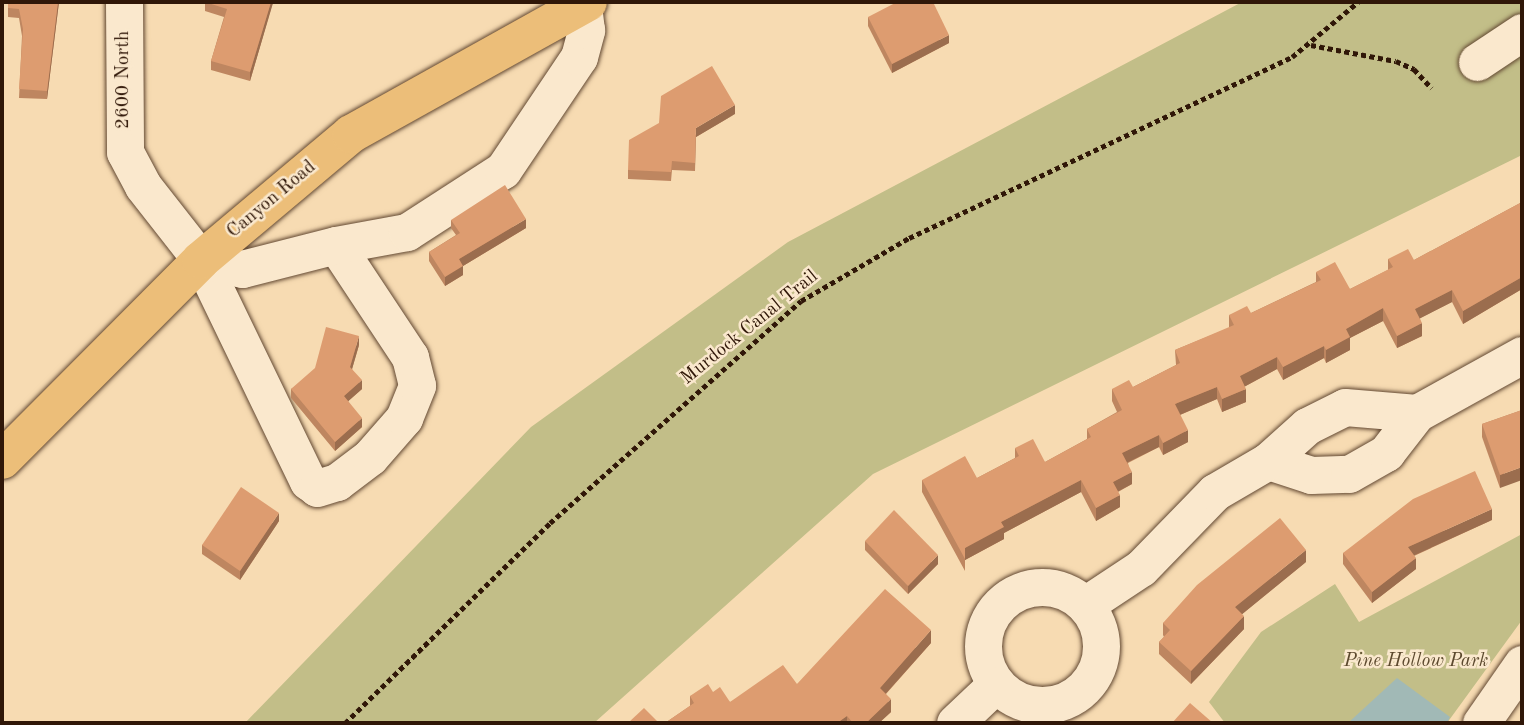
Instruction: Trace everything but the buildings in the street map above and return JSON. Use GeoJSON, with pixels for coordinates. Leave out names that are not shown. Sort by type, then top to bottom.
{"type":"FeatureCollection","features":[{"type":"Feature","properties":{"kind":"main road","name":"Canyon Road"},"geometry":{"type":"LineString","coordinates":[[2,460],[201,260],[351,134],[585,3]]}},
{"type":"Feature","properties":{"kind":"street","name":"2600 North"},"geometry":{"type":"LineString","coordinates":[[124,2],[125,152],[143,186],[201,260],[308,481],[326,487],[393,434],[417,385],[410,357],[336,245]]}},
{"type":"Feature","properties":{"kind":"street"},"geometry":{"type":"LineString","coordinates":[[201,260],[242,269],[336,245],[407,232],[503,170],[579,57],[586,30],[585,3]]}},
{"type":"Feature","properties":{"kind":"street"},"geometry":{"type":"LineString","coordinates":[[1477,62],[1522,32]]}},
{"type":"Feature","properties":{"kind":"street"},"geometry":{"type":"LineString","coordinates":[[1268,461],[1311,475],[1349,474],[1386,453],[1417,413],[1522,355]]}},
{"type":"Feature","properties":{"kind":"street"},"geometry":{"type":"LineString","coordinates":[[1085,605],[1141,568],[1215,492],[1268,461],[1307,426],[1345,407],[1417,413]]}},
{"type":"Feature","properties":{"kind":"street"},"geometry":{"type":"LineString","coordinates":[[1050,587],[1085,605],[1101,648],[1082,690],[1041,705],[994,686],[983,646],[998,606],[1015,593],[1050,587]]}},
{"type":"Feature","properties":{"kind":"street"},"geometry":{"type":"LineString","coordinates":[[1481,723],[1522,664]]}},
{"type":"Feature","properties":{"kind":"street"},"geometry":{"type":"LineString","coordinates":[[956,723],[994,686]]}},
{"type":"Feature","properties":{"kind":"path","name":"Murdock Canal Trail"},"geometry":{"type":"LineString","coordinates":[[345,723],[550,523],[801,301],[909,238],[1311,45],[1358,2]]}},
{"type":"Feature","properties":{"kind":"path"},"geometry":{"type":"LineString","coordinates":[[1311,45],[1396,61],[1432,88]]}},
{"type":"Feature","properties":{"kind":"green space"},"geometry":{"type":"Polygon","coordinates":[[[1242,2],[1522,2],[1522,155],[873,474],[594,723],[245,723],[531,427],[788,242],[1242,2]]]}},
{"type":"Feature","properties":{"kind":"green space","name":"Pine Hollow Park"},"geometry":{"type":"Polygon","coordinates":[[[1522,534],[1522,620],[1447,723],[1225,723],[1209,702],[1261,632],[1335,584],[1359,622],[1522,534]]]}},
{"type":"Feature","properties":{"kind":"water"},"geometry":{"type":"Polygon","coordinates":[[[1397,678],[1450,717],[1447,723],[1348,723],[1397,678]]]}}]}
